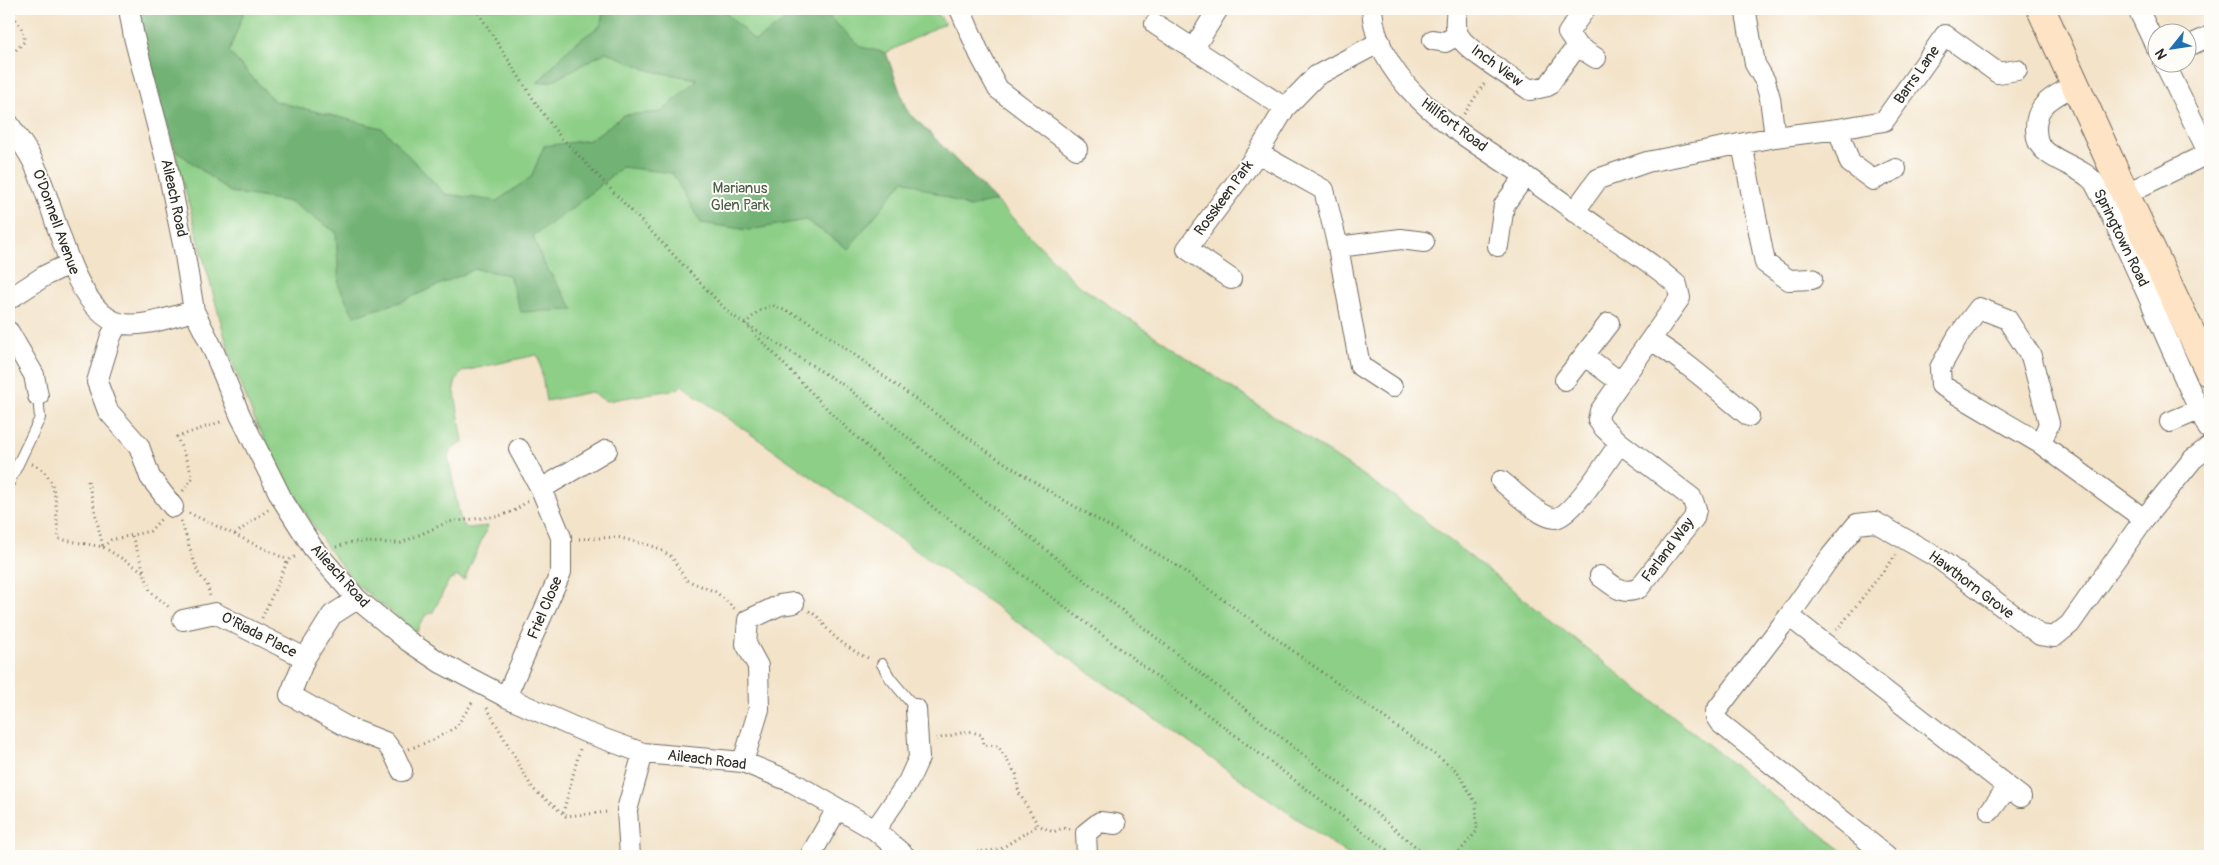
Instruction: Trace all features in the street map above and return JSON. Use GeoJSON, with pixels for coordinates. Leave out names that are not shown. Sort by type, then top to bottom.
{"type":"FeatureCollection","features":[{"type":"Feature","properties":{"kind":"street","name":"Aileach Road"},"geometry":{"type":"LineString","coordinates":[[129,9],[134,37],[165,156],[184,249],[194,311],[212,347],[240,415],[282,499],[316,551],[357,599],[408,642],[441,663],[493,690],[585,732],[643,753],[743,762],[792,782],[874,830],[905,856]]}},
{"type":"Feature","properties":{"kind":"street"},"geometry":{"type":"LineString","coordinates":[[960,9],[980,56],[998,89],[1077,149]]}},
{"type":"Feature","properties":{"kind":"street"},"geometry":{"type":"LineString","coordinates":[[1194,48],[1218,9]]}},
{"type":"Feature","properties":{"kind":"street","name":"Hillfort Road"},"geometry":{"type":"LineString","coordinates":[[1372,9],[1380,42],[1397,73],[1419,100],[1454,129],[1574,212]]}},
{"type":"Feature","properties":{"kind":"street","name":"Inch View"},"geometry":{"type":"LineString","coordinates":[[1457,9],[1458,35],[1495,66],[1530,90],[1548,86],[1573,40],[1585,9]]}},
{"type":"Feature","properties":{"kind":"street"},"geometry":{"type":"LineString","coordinates":[[1749,9],[1746,13],[1755,64],[1765,81],[1770,98],[1776,137]]}},
{"type":"Feature","properties":{"kind":"street","name":"Springtown Road"},"geometry":{"type":"LineString","coordinates":[[2040,9],[2210,373]]}},
{"type":"Feature","properties":{"kind":"street"},"geometry":{"type":"LineString","coordinates":[[2138,9],[2146,26]]}},
{"type":"Feature","properties":{"kind":"street"},"geometry":{"type":"LineString","coordinates":[[1155,24],[1285,108]]}},
{"type":"Feature","properties":{"kind":"street","name":"Barrs Lane"},"geometry":{"type":"LineString","coordinates":[[1574,212],[1598,179],[1647,162],[1776,137],[1884,121],[1945,34],[1998,73],[2017,70]]}},
{"type":"Feature","properties":{"kind":"street","name":"Inch View"},"geometry":{"type":"LineString","coordinates":[[1433,40],[1445,42],[1458,35]]}},
{"type":"Feature","properties":{"kind":"street"},"geometry":{"type":"LineString","coordinates":[[2196,42],[2210,36]]}},
{"type":"Feature","properties":{"kind":"street"},"geometry":{"type":"LineString","coordinates":[[1573,40],[1596,58]]}},
{"type":"Feature","properties":{"kind":"street","name":"Rosskeen Park"},"geometry":{"type":"LineString","coordinates":[[1231,279],[1187,249],[1258,153],[1285,108],[1316,76],[1380,42]]}},
{"type":"Feature","properties":{"kind":"street","name":"Springtown Road"},"geometry":{"type":"LineString","coordinates":[[2125,194],[2210,155],[2169,72]]}},
{"type":"Feature","properties":{"kind":"street","name":"Springtown Road"},"geometry":{"type":"LineString","coordinates":[[2075,85],[2047,100],[2036,116],[2037,140],[2048,152],[2093,180],[2120,230],[2209,437]]}},
{"type":"Feature","properties":{"kind":"street","name":"O'Donnell Avenue"},"geometry":{"type":"LineString","coordinates":[[9,124],[35,165],[64,244],[69,264],[92,303],[100,312],[118,323]]}},
{"type":"Feature","properties":{"kind":"street"},"geometry":{"type":"LineString","coordinates":[[1838,129],[1850,163],[1873,180],[1896,169]]}},
{"type":"Feature","properties":{"kind":"street"},"geometry":{"type":"LineString","coordinates":[[1742,144],[1765,263],[1789,280],[1812,279]]}},
{"type":"Feature","properties":{"kind":"street","name":"Rosskeen Park"},"geometry":{"type":"LineString","coordinates":[[1258,153],[1324,190],[1338,246],[1360,366],[1392,387]]}},
{"type":"Feature","properties":{"kind":"street"},"geometry":{"type":"LineString","coordinates":[[1498,246],[1504,206],[1524,176]]}},
{"type":"Feature","properties":{"kind":"street","name":"Farland Way"},"geometry":{"type":"LineString","coordinates":[[1574,212],[1677,285],[1680,298],[1600,411],[1598,420],[1620,443],[1692,498],[1696,509],[1694,518],[1639,588],[1630,592],[1621,592],[1600,576]]}},
{"type":"Feature","properties":{"kind":"street"},"geometry":{"type":"LineString","coordinates":[[1338,246],[1401,239],[1424,242]]}},
{"type":"Feature","properties":{"kind":"street"},"geometry":{"type":"LineString","coordinates":[[9,299],[46,275],[69,264]]}},
{"type":"Feature","properties":{"kind":"street"},"geometry":{"type":"LineString","coordinates":[[2041,444],[2049,423],[2031,356],[2008,319],[1979,308],[1958,336],[1940,368],[1941,385],[2041,444],[2144,519]]}},
{"type":"Feature","properties":{"kind":"street"},"geometry":{"type":"LineString","coordinates":[[173,506],[150,477],[139,446],[108,411],[97,382],[111,336],[118,323],[134,325],[194,311]]}},
{"type":"Feature","properties":{"kind":"street"},"geometry":{"type":"LineString","coordinates":[[1565,380],[1609,323]]}},
{"type":"Feature","properties":{"kind":"street"},"geometry":{"type":"LineString","coordinates":[[9,332],[34,375],[38,396]]}},
{"type":"Feature","properties":{"kind":"street"},"geometry":{"type":"LineString","coordinates":[[1651,340],[1687,364],[1750,416]]}},
{"type":"Feature","properties":{"kind":"street"},"geometry":{"type":"LineString","coordinates":[[1585,356],[1620,382]]}},
{"type":"Feature","properties":{"kind":"street"},"geometry":{"type":"LineString","coordinates":[[2170,422],[2199,410]]}},
{"type":"Feature","properties":{"kind":"street","name":"Hawthorn Grove"},"geometry":{"type":"LineString","coordinates":[[1887,856],[1720,723],[1716,717],[1716,711],[1789,616],[1831,556],[1857,524],[1875,522],[1938,558],[2040,635],[2054,637],[2070,624],[2144,519],[2209,437]]}},
{"type":"Feature","properties":{"kind":"street"},"geometry":{"type":"LineString","coordinates":[[1501,481],[1544,515],[1554,518],[1562,516],[1570,511],[1620,443]]}},
{"type":"Feature","properties":{"kind":"street","name":"Friel Close"},"geometry":{"type":"LineString","coordinates":[[493,690],[561,572],[561,540],[541,489],[520,450]]}},
{"type":"Feature","properties":{"kind":"street"},"geometry":{"type":"LineString","coordinates":[[541,489],[607,450]]}},
{"type":"Feature","properties":{"kind":"street"},"geometry":{"type":"LineString","coordinates":[[357,599],[332,615],[305,658],[290,695],[348,728],[386,742],[398,763]]}},
{"type":"Feature","properties":{"kind":"street"},"geometry":{"type":"LineString","coordinates":[[743,762],[759,709],[758,666],[746,644],[748,620],[780,605],[794,603]]}},
{"type":"Feature","properties":{"kind":"street","name":"O'Riada Place"},"geometry":{"type":"LineString","coordinates":[[183,620],[215,613],[305,658]]}},
{"type":"Feature","properties":{"kind":"street"},"geometry":{"type":"LineString","coordinates":[[1789,616],[2014,792],[1990,811]]}},
{"type":"Feature","properties":{"kind":"street"},"geometry":{"type":"LineString","coordinates":[[874,830],[908,782],[919,758],[916,709]]}},
{"type":"Feature","properties":{"kind":"street"},"geometry":{"type":"LineString","coordinates":[[630,856],[627,810],[643,753]]}},
{"type":"Feature","properties":{"kind":"street"},"geometry":{"type":"LineString","coordinates":[[810,856],[837,809]]}},
{"type":"Feature","properties":{"kind":"street"},"geometry":{"type":"LineString","coordinates":[[1087,856],[1086,833],[1100,822],[1116,824]]}},
{"type":"Feature","properties":{"kind":"lane"},"geometry":{"type":"LineString","coordinates":[[9,483],[40,418],[38,396]]}},
{"type":"Feature","properties":{"kind":"lane"},"geometry":{"type":"LineString","coordinates":[[882,664],[890,678],[916,709]]}},
{"type":"Feature","properties":{"kind":"path"},"geometry":{"type":"LineString","coordinates":[[476,9],[537,105],[558,134],[730,314],[848,388],[972,490],[1356,796],[1426,856]]}},
{"type":"Feature","properties":{"kind":"path"},"geometry":{"type":"LineString","coordinates":[[9,12],[21,26],[25,35],[24,42],[9,57]]}},
{"type":"Feature","properties":{"kind":"path"},"geometry":{"type":"LineString","coordinates":[[1454,129],[1495,66]]}},
{"type":"Feature","properties":{"kind":"path"},"geometry":{"type":"LineString","coordinates":[[745,324],[757,312],[772,305],[805,319],[990,454],[1055,495],[1173,563],[1458,771],[1476,803],[1477,831],[1459,852],[1450,856]]}},
{"type":"Feature","properties":{"kind":"path"},"geometry":{"type":"LineString","coordinates":[[745,324],[836,418],[935,509],[1395,856]]}},
{"type":"Feature","properties":{"kind":"path"},"geometry":{"type":"LineString","coordinates":[[103,548],[111,540],[150,531],[173,506],[193,477],[177,437],[240,415]]}},
{"type":"Feature","properties":{"kind":"path"},"geometry":{"type":"LineString","coordinates":[[20,459],[36,465],[48,476],[56,492],[56,523],[59,539],[103,548],[144,572]]}},
{"type":"Feature","properties":{"kind":"path"},"geometry":{"type":"LineString","coordinates":[[88,480],[103,548]]}},
{"type":"Feature","properties":{"kind":"path"},"geometry":{"type":"LineString","coordinates":[[173,506],[288,560],[353,542],[400,543],[448,522],[499,516],[514,511],[541,489]]}},
{"type":"Feature","properties":{"kind":"path"},"geometry":{"type":"LineString","coordinates":[[235,534],[282,499]]}},
{"type":"Feature","properties":{"kind":"path"},"geometry":{"type":"LineString","coordinates":[[173,506],[185,527],[198,573],[207,584],[215,613]]}},
{"type":"Feature","properties":{"kind":"path"},"geometry":{"type":"LineString","coordinates":[[132,536],[150,591],[183,620]]}},
{"type":"Feature","properties":{"kind":"path"},"geometry":{"type":"LineString","coordinates":[[561,540],[617,537],[656,547],[672,557],[686,580],[716,592],[748,620]]}},
{"type":"Feature","properties":{"kind":"path"},"geometry":{"type":"LineString","coordinates":[[1826,645],[1907,540]]}},
{"type":"Feature","properties":{"kind":"path"},"geometry":{"type":"LineString","coordinates":[[255,633],[288,560]]}},
{"type":"Feature","properties":{"kind":"path"},"geometry":{"type":"LineString","coordinates":[[794,603],[822,619],[829,631],[856,653],[882,664]]}},
{"type":"Feature","properties":{"kind":"path"},"geometry":{"type":"LineString","coordinates":[[398,763],[456,727],[493,690]]}},
{"type":"Feature","properties":{"kind":"path"},"geometry":{"type":"LineString","coordinates":[[493,690],[485,704],[533,789],[566,816],[627,810]]}},
{"type":"Feature","properties":{"kind":"path"},"geometry":{"type":"LineString","coordinates":[[918,743],[969,731],[982,735],[984,746],[998,746],[1016,774],[1019,793],[1038,825],[1052,832],[1063,828],[1086,833]]}},
{"type":"Feature","properties":{"kind":"path"},"geometry":{"type":"LineString","coordinates":[[563,813],[585,732]]}},
{"type":"Feature","properties":{"kind":"path"},"geometry":{"type":"LineString","coordinates":[[927,856],[999,850],[1038,825]]}},
{"type":"Feature","properties":{"kind":"green space","name":"Marianus Glen Park"},"geometry":{"type":"Polygon","coordinates":[[[136,9],[934,9],[945,23],[886,53],[906,109],[1077,284],[1395,497],[1849,856],[1350,856],[681,385],[678,389],[606,401],[591,392],[546,401],[539,357],[536,355],[464,371],[457,378],[454,387],[463,442],[451,450],[448,457],[461,523],[467,528],[488,526],[464,580],[457,576],[449,580],[433,612],[425,616],[416,632],[357,585],[329,550],[297,499],[255,421],[230,356],[136,9]]]}},
{"type":"Feature","properties":{"kind":"green space"},"geometry":{"type":"Polygon","coordinates":[[[136,9],[245,9],[229,52],[274,101],[382,128],[445,194],[497,201],[531,177],[544,146],[590,140],[624,115],[662,112],[697,79],[651,71],[606,52],[552,81],[537,83],[571,46],[600,26],[604,9],[725,9],[724,11],[755,41],[791,17],[826,14],[861,47],[886,53],[906,109],[996,201],[969,207],[904,180],[848,249],[806,220],[749,230],[701,223],[672,173],[622,167],[574,207],[533,236],[543,262],[574,310],[521,312],[509,275],[475,269],[400,302],[354,316],[339,286],[336,232],[291,202],[230,192],[174,149],[136,9]]]}}]}
